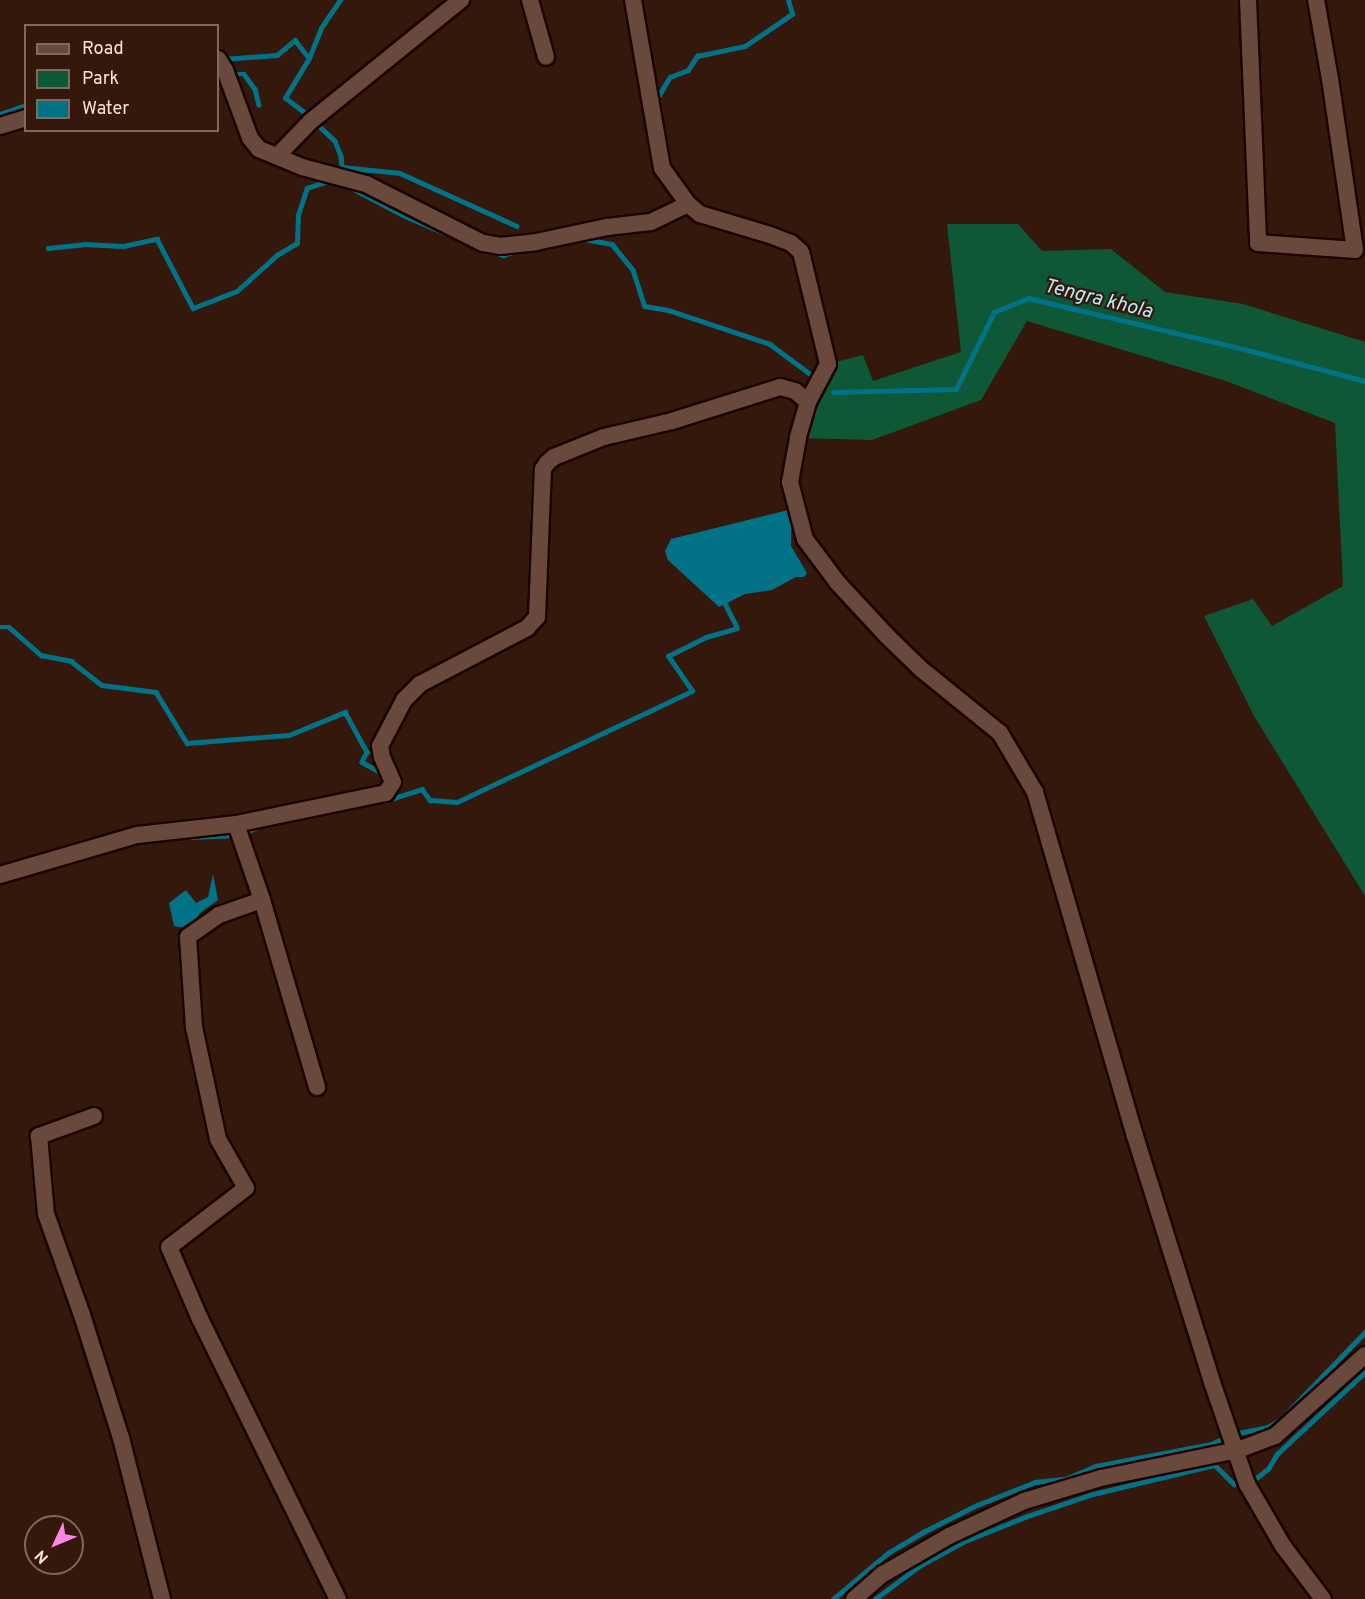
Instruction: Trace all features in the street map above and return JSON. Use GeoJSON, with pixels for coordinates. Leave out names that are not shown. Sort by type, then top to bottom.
{"type":"FeatureCollection","features":[{"type":"Feature","properties":{"kind":"street"},"geometry":{"type":"LineString","coordinates":[[278,155],[311,121],[461,0]]}},
{"type":"Feature","properties":{"kind":"street"},"geometry":{"type":"LineString","coordinates":[[530,0],[546,57]]}},
{"type":"Feature","properties":{"kind":"street"},"geometry":{"type":"LineString","coordinates":[[633,0],[662,168],[688,204],[700,214],[770,235],[791,243],[801,252],[828,364],[807,402],[790,482],[805,539],[837,582],[887,636],[921,669],[1000,733],[1035,792],[1135,1136],[1212,1382],[1238,1450],[1248,1484],[1283,1546],[1323,1599]]}},
{"type":"Feature","properties":{"kind":"street"},"geometry":{"type":"LineString","coordinates":[[1248,0],[1258,243],[1354,250],[1334,100],[1316,0]]}},
{"type":"Feature","properties":{"kind":"street"},"geometry":{"type":"LineString","coordinates":[[219,61],[225,70],[250,138],[259,149],[278,155],[302,167],[366,184],[483,243],[500,246],[536,242],[606,227],[651,222],[688,204]]}},
{"type":"Feature","properties":{"kind":"street"},"geometry":{"type":"LineString","coordinates":[[0,126],[24,119]]}},
{"type":"Feature","properties":{"kind":"street"},"geometry":{"type":"LineString","coordinates":[[0,875],[137,835],[236,824],[345,800],[376,796],[389,790],[392,777],[382,757],[380,746],[404,700],[420,684],[527,628],[537,617],[543,469],[554,457],[604,437],[672,421],[780,387],[795,392],[807,402]]}},
{"type":"Feature","properties":{"kind":"street"},"geometry":{"type":"LineString","coordinates":[[236,824],[262,900],[317,1087]]}},
{"type":"Feature","properties":{"kind":"street"},"geometry":{"type":"LineString","coordinates":[[262,900],[219,915],[188,936],[194,1027],[218,1139],[246,1188],[169,1247],[200,1319],[338,1599]]}},
{"type":"Feature","properties":{"kind":"street"},"geometry":{"type":"LineString","coordinates":[[94,1116],[39,1136],[46,1214],[82,1315],[121,1438],[162,1599]]}},
{"type":"Feature","properties":{"kind":"street"},"geometry":{"type":"LineString","coordinates":[[854,1599],[883,1574],[949,1536],[1024,1501],[1101,1478],[1238,1450],[1275,1436],[1365,1355]]}},
{"type":"Feature","properties":{"kind":"green space"},"geometry":{"type":"Polygon","coordinates":[[[947,224],[1018,224],[1042,251],[1111,249],[1165,292],[1243,304],[1365,342],[1365,896],[1254,716],[1204,616],[1253,599],[1272,626],[1343,586],[1335,423],[1226,381],[1027,321],[981,400],[872,440],[798,438],[828,364],[863,355],[873,381],[961,352],[947,224]]]}},
{"type":"Feature","properties":{"kind":"water"},"geometry":{"type":"Polygon","coordinates":[[[788,510],[791,513],[791,546],[807,573],[804,577],[796,577],[772,590],[745,594],[719,607],[668,560],[665,551],[671,539],[788,510]]]}},
{"type":"Feature","properties":{"kind":"water"},"geometry":{"type":"Polygon","coordinates":[[[213,874],[218,900],[200,913],[191,929],[174,926],[169,903],[186,890],[196,903],[208,897],[213,874]]]}},
{"type":"Feature","properties":{"kind":"waterway"},"geometry":{"type":"LineString","coordinates":[[306,114],[285,98],[309,58],[321,28],[340,0]]}},
{"type":"Feature","properties":{"kind":"waterway"},"geometry":{"type":"LineString","coordinates":[[659,95],[670,77],[688,70],[697,56],[745,46],[792,14],[788,0]]}},
{"type":"Feature","properties":{"kind":"waterway"},"geometry":{"type":"LineString","coordinates":[[223,59],[277,55],[295,40],[309,58]]}},
{"type":"Feature","properties":{"kind":"waterway"},"geometry":{"type":"LineString","coordinates":[[219,74],[244,74],[255,89],[259,105]]}},
{"type":"Feature","properties":{"kind":"waterway"},"geometry":{"type":"LineString","coordinates":[[0,114],[24,106]]}},
{"type":"Feature","properties":{"kind":"waterway"},"geometry":{"type":"LineString","coordinates":[[317,124],[335,141],[341,156],[342,167],[400,173],[517,226]]}},
{"type":"Feature","properties":{"kind":"waterway"},"geometry":{"type":"LineString","coordinates":[[48,248],[84,244],[123,246],[157,239],[193,308],[237,291],[277,255],[297,243],[298,215],[307,188],[329,181]]}},
{"type":"Feature","properties":{"kind":"waterway"},"geometry":{"type":"LineString","coordinates":[[348,186],[405,216],[454,237]]}},
{"type":"Feature","properties":{"kind":"waterway","name":"Tengra khola"},"geometry":{"type":"LineString","coordinates":[[584,239],[612,244],[633,270],[645,306],[668,310],[770,344],[813,376]]}},
{"type":"Feature","properties":{"kind":"waterway"},"geometry":{"type":"LineString","coordinates":[[495,252],[503,255],[513,252]]}},
{"type":"Feature","properties":{"kind":"waterway","name":"Tengra khola"},"geometry":{"type":"LineString","coordinates":[[833,392],[956,389],[994,312],[1028,298],[1244,349],[1365,381]]}},
{"type":"Feature","properties":{"kind":"waterway"},"geometry":{"type":"LineString","coordinates":[[385,801],[422,789],[430,800],[457,802],[692,691],[668,656],[706,637],[737,628],[725,604]]}},
{"type":"Feature","properties":{"kind":"waterway"},"geometry":{"type":"LineString","coordinates":[[0,627],[9,627],[41,655],[71,661],[102,685],[156,692],[187,743],[289,735],[345,712],[367,752],[362,762],[382,773]]}},
{"type":"Feature","properties":{"kind":"waterway"},"geometry":{"type":"LineString","coordinates":[[248,831],[260,826]]}},
{"type":"Feature","properties":{"kind":"waterway"},"geometry":{"type":"LineString","coordinates":[[191,837],[235,835]]}},
{"type":"Feature","properties":{"kind":"waterway"},"geometry":{"type":"LineString","coordinates":[[1233,1434],[1268,1427],[1281,1419],[1365,1332]]}},
{"type":"Feature","properties":{"kind":"waterway"},"geometry":{"type":"LineString","coordinates":[[1255,1479],[1268,1469],[1277,1454],[1365,1372]]}},
{"type":"Feature","properties":{"kind":"waterway"},"geometry":{"type":"LineString","coordinates":[[833,1599],[888,1553],[977,1505],[1035,1482],[1065,1479],[1096,1466],[1211,1444],[1226,1437]]}},
{"type":"Feature","properties":{"kind":"waterway"},"geometry":{"type":"LineString","coordinates":[[875,1599],[919,1566],[965,1541],[1025,1517],[1093,1494],[1215,1465],[1234,1484],[1241,1484]]}}]}
